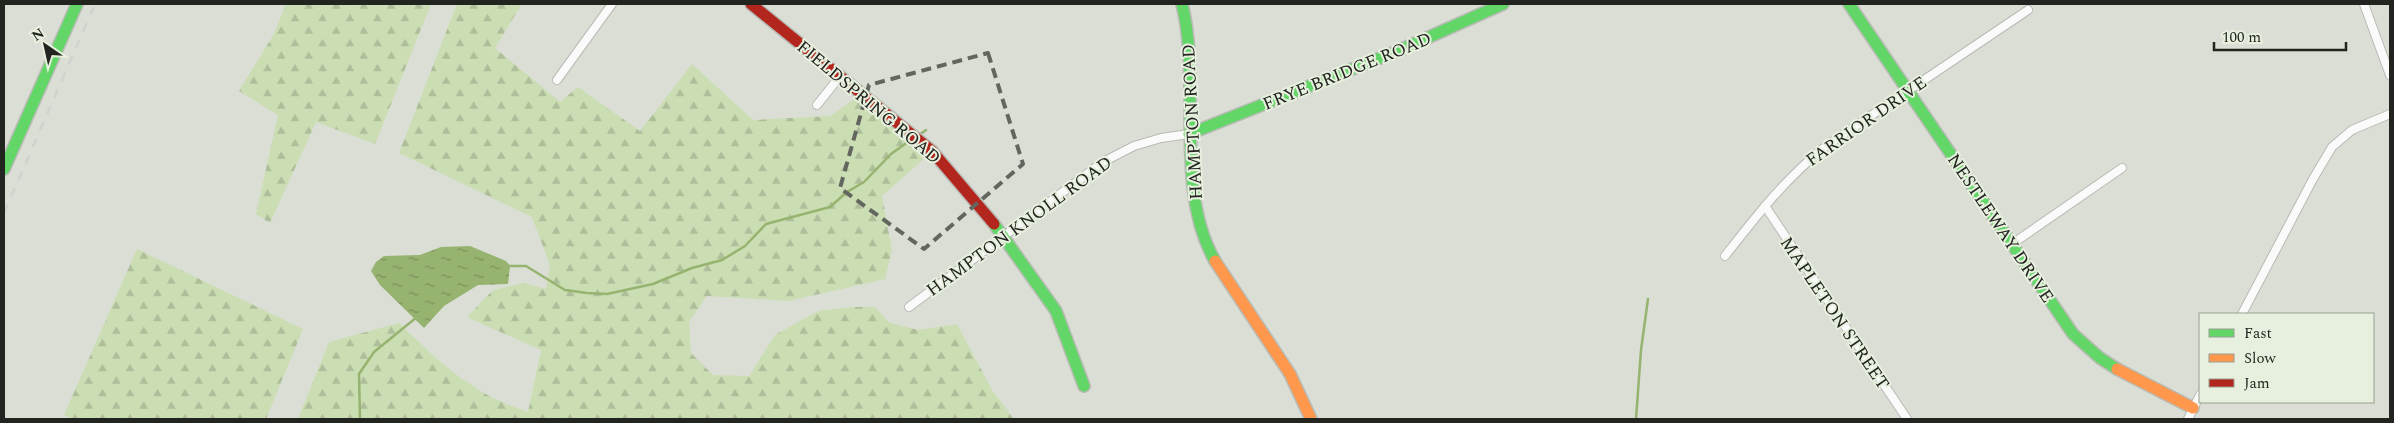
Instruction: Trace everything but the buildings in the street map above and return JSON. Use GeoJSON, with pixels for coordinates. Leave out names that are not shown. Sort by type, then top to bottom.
{"type":"FeatureCollection","features":[{"type":"Feature","properties":{"kind":"street"},"geometry":{"type":"LineString","coordinates":[[4,169],[77,4]]}},
{"type":"Feature","properties":{"kind":"street"},"geometry":{"type":"LineString","coordinates":[[556,80],[612,4]]}},
{"type":"Feature","properties":{"kind":"street","name":"FIELDSPRING ROAD"},"geometry":{"type":"LineString","coordinates":[[752,4],[932,151],[1004,235],[1056,312],[1084,386]]}},
{"type":"Feature","properties":{"kind":"street","name":"HAMPTON ROAD"},"geometry":{"type":"LineString","coordinates":[[1182,4],[1188,28],[1190,134],[1194,194],[1207,247],[1218,268],[1290,374],[1312,419]]}},
{"type":"Feature","properties":{"kind":"street","name":"FRYE BRIDGE ROAD"},"geometry":{"type":"LineString","coordinates":[[1190,134],[1400,50],[1503,4]]}},
{"type":"Feature","properties":{"kind":"street","name":"NESTLEWAY DRIVE"},"geometry":{"type":"LineString","coordinates":[[1849,4],[2058,315],[2086,348],[2123,374],[2193,408]]}},
{"type":"Feature","properties":{"kind":"street"},"geometry":{"type":"LineString","coordinates":[[2364,4],[2390,75]]}},
{"type":"Feature","properties":{"kind":"street","name":"FARRIOR DRIVE"},"geometry":{"type":"LineString","coordinates":[[1725,256],[1784,182],[1826,146],[2028,10]]}},
{"type":"Feature","properties":{"kind":"street"},"geometry":{"type":"LineString","coordinates":[[817,105],[841,75]]}},
{"type":"Feature","properties":{"kind":"street"},"geometry":{"type":"LineString","coordinates":[[2243,313],[2322,162],[2332,148],[2352,130],[2390,114]]}},
{"type":"Feature","properties":{"kind":"street","name":"HAMPTON KNOLL ROAD"},"geometry":{"type":"LineString","coordinates":[[909,307],[1103,162],[1134,146],[1162,138],[1190,134]]}},
{"type":"Feature","properties":{"kind":"street"},"geometry":{"type":"LineString","coordinates":[[2012,244],[2122,168]]}},
{"type":"Feature","properties":{"kind":"street","name":"MAPLETON STREET"},"geometry":{"type":"LineString","coordinates":[[1765,206],[1907,419]]}},
{"type":"Feature","properties":{"kind":"street"},"geometry":{"type":"LineString","coordinates":[[2188,419],[2199,397]]}},
{"type":"Feature","properties":{"kind":"highlighted area"},"geometry":{"type":"Polygon","coordinates":[[[988,53],[1023,164],[924,249],[840,188],[869,85],[988,53]]]}},
{"type":"Feature","properties":{"kind":"green space"},"geometry":{"type":"Polygon","coordinates":[[[286,4],[431,4],[375,144],[316,122],[270,223],[256,214],[278,115],[239,91],[274,34],[286,4]]]}},
{"type":"Feature","properties":{"kind":"green space"},"geometry":{"type":"Polygon","coordinates":[[[457,4],[522,4],[495,48],[560,102],[578,87],[640,131],[692,64],[753,120],[830,116],[856,98],[927,156],[882,196],[892,250],[885,279],[789,301],[707,296],[689,322],[691,353],[713,375],[749,376],[775,335],[818,311],[851,307],[875,307],[890,323],[918,330],[957,324],[992,390],[1014,419],[298,419],[329,342],[399,323],[458,376],[491,397],[528,412],[541,350],[467,317],[493,290],[523,283],[546,289],[550,265],[532,217],[399,153],[457,4]]]}},
{"type":"Feature","properties":{"kind":"green space"},"geometry":{"type":"Polygon","coordinates":[[[137,249],[303,329],[266,419],[74,419],[64,415],[137,249]]]}},
{"type":"Feature","properties":{"kind":"water"},"geometry":{"type":"Polygon","coordinates":[[[470,246],[506,261],[510,266],[508,284],[478,285],[444,306],[424,328],[380,285],[371,271],[376,262],[384,256],[420,255],[441,247],[470,246]]]}},
{"type":"Feature","properties":{"kind":"waterway"},"geometry":{"type":"LineString","coordinates":[[919,135],[926,130]]}},
{"type":"Feature","properties":{"kind":"waterway"},"geometry":{"type":"LineString","coordinates":[[509,266],[526,266],[565,290],[587,293],[607,294],[653,284],[692,268],[722,260],[745,246],[766,224],[830,207],[847,192],[864,182],[891,154],[912,139]]}},
{"type":"Feature","properties":{"kind":"waterway"},"geometry":{"type":"LineString","coordinates":[[1636,419],[1641,350],[1648,299]]}},
{"type":"Feature","properties":{"kind":"waterway"},"geometry":{"type":"LineString","coordinates":[[360,419],[359,374],[374,352],[417,317]]}},
{"type":"Feature","properties":{"kind":"railway"},"geometry":{"type":"LineString","coordinates":[[4,213],[95,4]]}},
{"type":"Feature","properties":{"kind":"traffic: fast"},"geometry":{"type":"LineString","coordinates":[[4,169],[77,4]]}},
{"type":"Feature","properties":{"kind":"traffic: fast"},"geometry":{"type":"LineString","coordinates":[[1182,4],[1190,68],[1191,168],[1195,201],[1202,232],[1215,261]]}},
{"type":"Feature","properties":{"kind":"traffic: fast"},"geometry":{"type":"LineString","coordinates":[[1189,134],[1400,50],[1503,4]]}},
{"type":"Feature","properties":{"kind":"traffic: fast"},"geometry":{"type":"LineString","coordinates":[[1849,4],[2073,334],[2100,358],[2117,369]]}},
{"type":"Feature","properties":{"kind":"traffic: fast"},"geometry":{"type":"LineString","coordinates":[[994,224],[1056,311],[1084,386]]}},
{"type":"Feature","properties":{"kind":"traffic: slow"},"geometry":{"type":"LineString","coordinates":[[1215,261],[1290,374],[1311,419]]}},
{"type":"Feature","properties":{"kind":"traffic: slow"},"geometry":{"type":"LineString","coordinates":[[2117,369],[2193,408]]}},
{"type":"Feature","properties":{"kind":"traffic: jam"},"geometry":{"type":"LineString","coordinates":[[751,4],[932,151],[994,224]]}}]}
